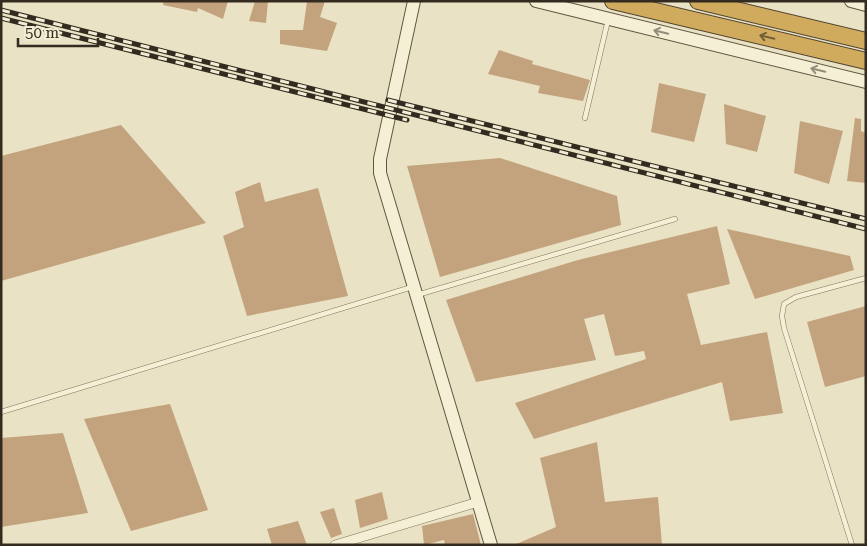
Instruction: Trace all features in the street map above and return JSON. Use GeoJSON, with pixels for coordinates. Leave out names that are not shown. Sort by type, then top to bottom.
{"type":"FeatureCollection","features":[{"type":"Feature","properties":{"kind":"highway"},"geometry":{"type":"LineString","coordinates":[[613,1],[866,60]]}},
{"type":"Feature","properties":{"kind":"highway"},"geometry":{"type":"LineString","coordinates":[[698,1],[866,41]]}},
{"type":"Feature","properties":{"kind":"street"},"geometry":{"type":"LineString","coordinates":[[414,1],[379,166],[381,180],[491,545]]}},
{"type":"Feature","properties":{"kind":"street"},"geometry":{"type":"LineString","coordinates":[[536,1],[866,82]]}},
{"type":"Feature","properties":{"kind":"street"},"geometry":{"type":"LineString","coordinates":[[851,1],[866,4]]}},
{"type":"Feature","properties":{"kind":"street"},"geometry":{"type":"LineString","coordinates":[[336,545],[478,502]]}},
{"type":"Feature","properties":{"kind":"lane"},"geometry":{"type":"LineString","coordinates":[[585,118],[608,19]]}},
{"type":"Feature","properties":{"kind":"lane"},"geometry":{"type":"LineString","coordinates":[[1,412],[415,291],[675,218]]}},
{"type":"Feature","properties":{"kind":"lane"},"geometry":{"type":"LineString","coordinates":[[852,545],[784,328],[782,316],[784,304],[796,297],[866,278]]}},
{"type":"Feature","properties":{"kind":"building"},"geometry":{"type":"Polygon","coordinates":[[[164,1],[228,1],[223,19],[198,8],[197,12],[163,5],[164,1]]]}},
{"type":"Feature","properties":{"kind":"building"},"geometry":{"type":"Polygon","coordinates":[[[255,1],[268,1],[266,23],[249,21],[255,1]]]}},
{"type":"Feature","properties":{"kind":"building"},"geometry":{"type":"Polygon","coordinates":[[[307,1],[325,1],[320,17],[337,23],[327,51],[280,44],[280,30],[303,30],[307,1]]]}},
{"type":"Feature","properties":{"kind":"building"},"geometry":{"type":"Polygon","coordinates":[[[499,50],[533,61],[532,64],[590,80],[583,101],[538,93],[540,86],[488,74],[499,50]]]}},
{"type":"Feature","properties":{"kind":"building"},"geometry":{"type":"Polygon","coordinates":[[[659,83],[706,94],[694,142],[651,132],[659,83]]]}},
{"type":"Feature","properties":{"kind":"building"},"geometry":{"type":"Polygon","coordinates":[[[724,104],[766,116],[757,152],[726,144],[724,104]]]}},
{"type":"Feature","properties":{"kind":"building"},"geometry":{"type":"Polygon","coordinates":[[[855,118],[861,119],[861,131],[866,133],[866,183],[847,181],[855,118]]]}},
{"type":"Feature","properties":{"kind":"building"},"geometry":{"type":"Polygon","coordinates":[[[800,121],[843,131],[829,184],[794,173],[800,121]]]}},
{"type":"Feature","properties":{"kind":"building"},"geometry":{"type":"Polygon","coordinates":[[[121,125],[206,223],[1,281],[1,156],[121,125]]]}},
{"type":"Feature","properties":{"kind":"building"},"geometry":{"type":"Polygon","coordinates":[[[500,158],[617,196],[621,225],[440,277],[407,166],[500,158]]]}},
{"type":"Feature","properties":{"kind":"building"},"geometry":{"type":"Polygon","coordinates":[[[260,182],[265,202],[318,188],[348,296],[247,316],[223,236],[244,227],[235,192],[260,182]]]}},
{"type":"Feature","properties":{"kind":"building"},"geometry":{"type":"Polygon","coordinates":[[[717,226],[730,284],[687,294],[701,345],[767,332],[783,413],[730,421],[722,382],[534,439],[515,403],[646,359],[644,351],[615,356],[604,314],[584,319],[596,360],[476,382],[446,300],[578,260],[717,226]]]}},
{"type":"Feature","properties":{"kind":"building"},"geometry":{"type":"Polygon","coordinates":[[[727,229],[850,256],[854,270],[755,299],[727,229]]]}},
{"type":"Feature","properties":{"kind":"building"},"geometry":{"type":"Polygon","coordinates":[[[866,306],[866,376],[825,387],[807,322],[866,306]]]}},
{"type":"Feature","properties":{"kind":"building"},"geometry":{"type":"Polygon","coordinates":[[[170,404],[208,510],[131,531],[84,419],[170,404]]]}},
{"type":"Feature","properties":{"kind":"building"},"geometry":{"type":"Polygon","coordinates":[[[63,433],[88,513],[1,527],[1,438],[63,433]]]}},
{"type":"Feature","properties":{"kind":"building"},"geometry":{"type":"Polygon","coordinates":[[[597,442],[605,502],[658,497],[662,545],[514,545],[556,527],[540,458],[597,442]]]}},
{"type":"Feature","properties":{"kind":"building"},"geometry":{"type":"Polygon","coordinates":[[[382,492],[388,519],[360,528],[355,500],[382,492]]]}},
{"type":"Feature","properties":{"kind":"building"},"geometry":{"type":"Polygon","coordinates":[[[334,508],[342,534],[331,538],[320,512],[334,508]]]}},
{"type":"Feature","properties":{"kind":"building"},"geometry":{"type":"Polygon","coordinates":[[[473,514],[481,545],[445,545],[444,540],[424,545],[422,526],[473,514]]]}},
{"type":"Feature","properties":{"kind":"building"},"geometry":{"type":"Polygon","coordinates":[[[298,521],[307,545],[272,545],[267,529],[298,521]]]}},
{"type":"Feature","properties":{"kind":"railway"},"geometry":{"type":"LineString","coordinates":[[1,10],[866,229]]}},
{"type":"Feature","properties":{"kind":"railway"},"geometry":{"type":"LineString","coordinates":[[1,18],[407,120]]}},
{"type":"Feature","properties":{"kind":"railway"},"geometry":{"type":"LineString","coordinates":[[388,100],[866,219]]}}]}
